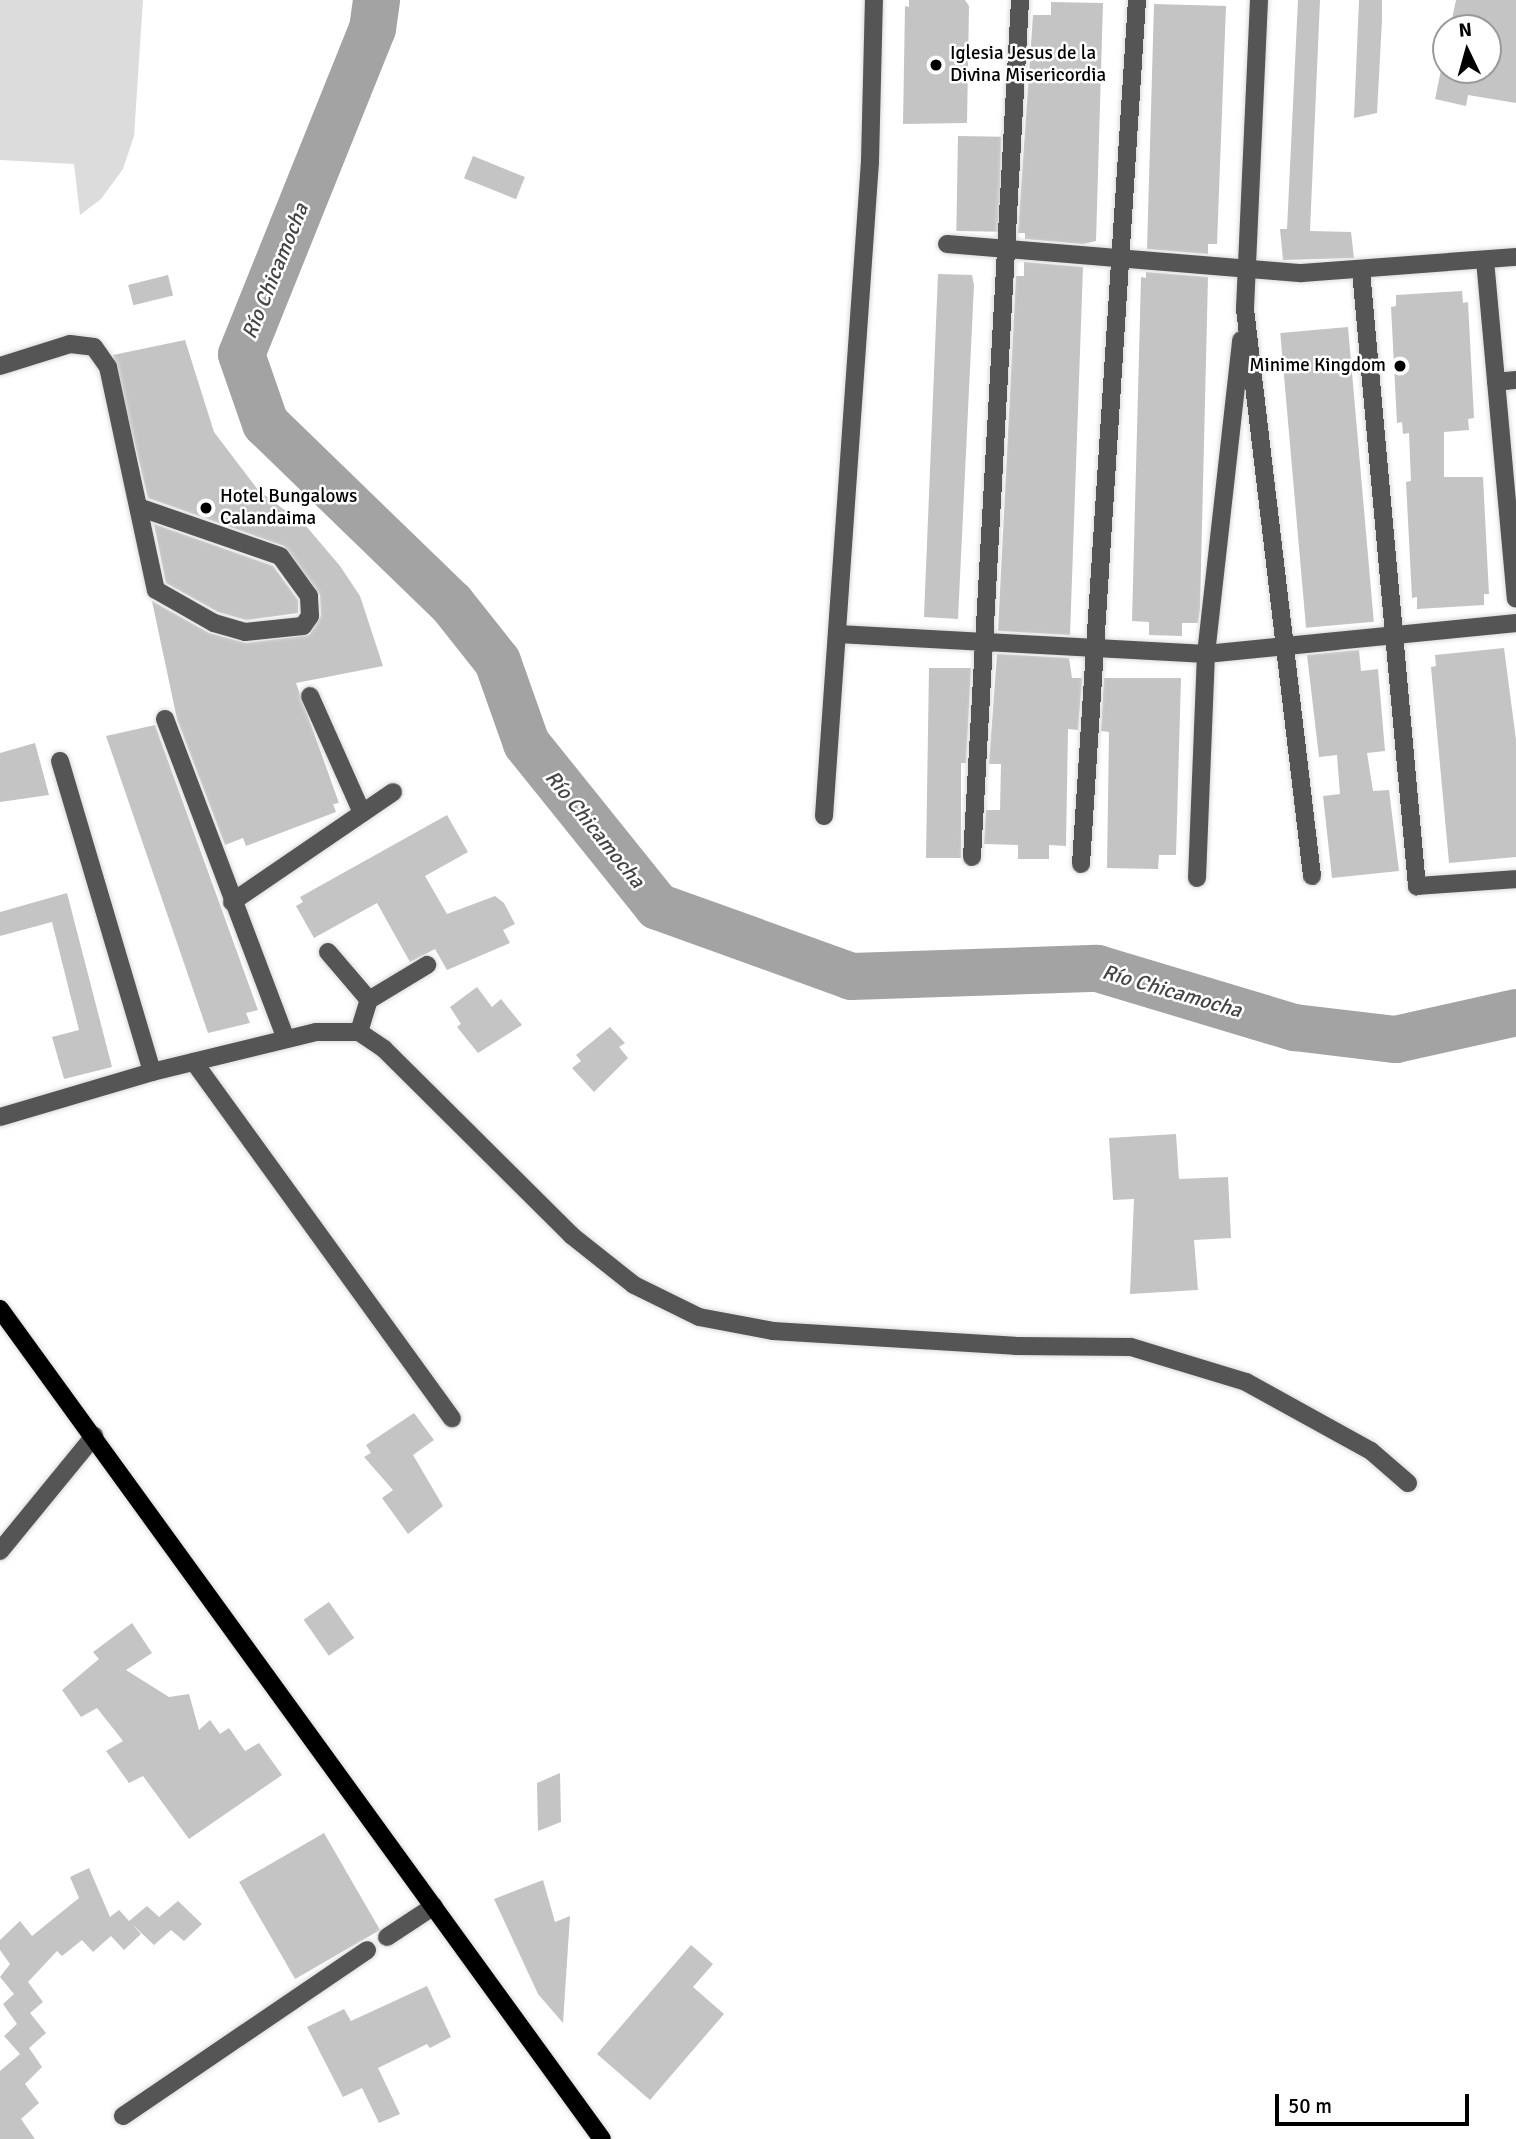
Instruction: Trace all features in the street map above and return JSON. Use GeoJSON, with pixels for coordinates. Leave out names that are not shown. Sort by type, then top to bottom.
{"type":"FeatureCollection","features":[{"type":"Feature","properties":{"kind":"main road"},"geometry":{"type":"LineString","coordinates":[[0,1309],[602,2139]]}},
{"type":"Feature","properties":{"kind":"street"},"geometry":{"type":"LineString","coordinates":[[824,817],[870,160],[874,0]]}},
{"type":"Feature","properties":{"kind":"street"},"geometry":{"type":"LineString","coordinates":[[972,857],[1020,0]]}},
{"type":"Feature","properties":{"kind":"street"},"geometry":{"type":"LineString","coordinates":[[1082,864],[1137,0]]}},
{"type":"Feature","properties":{"kind":"street"},"geometry":{"type":"LineString","coordinates":[[1259,0],[1244,268],[1245,309],[1312,876]]}},
{"type":"Feature","properties":{"kind":"street"},"geometry":{"type":"LineString","coordinates":[[947,244],[1244,268],[1361,271],[1516,257]]}},
{"type":"Feature","properties":{"kind":"street"},"geometry":{"type":"LineString","coordinates":[[1485,260],[1516,599]]}},
{"type":"Feature","properties":{"kind":"street"},"geometry":{"type":"LineString","coordinates":[[1361,271],[1417,886],[1516,879]]}},
{"type":"Feature","properties":{"kind":"street"},"geometry":{"type":"LineString","coordinates":[[1197,878],[1206,654],[1245,309]]}},
{"type":"Feature","properties":{"kind":"street"},"geometry":{"type":"LineString","coordinates":[[0,366],[70,344],[94,347],[108,367],[141,508],[156,590],[214,623],[245,632],[303,626],[310,616],[309,596],[280,556],[141,508]]}},
{"type":"Feature","properties":{"kind":"street"},"geometry":{"type":"LineString","coordinates":[[1496,382],[1516,380]]}},
{"type":"Feature","properties":{"kind":"street"},"geometry":{"type":"LineString","coordinates":[[838,634],[1206,654],[1516,624]]}},
{"type":"Feature","properties":{"kind":"street"},"geometry":{"type":"LineString","coordinates":[[310,696],[362,813]]}},
{"type":"Feature","properties":{"kind":"street"},"geometry":{"type":"LineString","coordinates":[[166,719],[232,902],[286,1040]]}},
{"type":"Feature","properties":{"kind":"street"},"geometry":{"type":"LineString","coordinates":[[60,761],[152,1072]]}},
{"type":"Feature","properties":{"kind":"street"},"geometry":{"type":"LineString","coordinates":[[232,902],[393,792]]}},
{"type":"Feature","properties":{"kind":"street"},"geometry":{"type":"LineString","coordinates":[[328,952],[369,1000]]}},
{"type":"Feature","properties":{"kind":"street"},"geometry":{"type":"LineString","coordinates":[[359,1032],[369,1000],[427,965]]}},
{"type":"Feature","properties":{"kind":"street"},"geometry":{"type":"LineString","coordinates":[[0,1117],[152,1072],[316,1032],[359,1032],[384,1049],[571,1235],[634,1285],[699,1317],[774,1331],[1015,1346],[1131,1347],[1246,1382],[1371,1451],[1408,1483]]}},
{"type":"Feature","properties":{"kind":"street"},"geometry":{"type":"LineString","coordinates":[[194,1062],[452,1419]]}},
{"type":"Feature","properties":{"kind":"street"},"geometry":{"type":"LineString","coordinates":[[0,1551],[94,1436]]}},
{"type":"Feature","properties":{"kind":"street"},"geometry":{"type":"LineString","coordinates":[[387,1937],[433,1906]]}},
{"type":"Feature","properties":{"kind":"street"},"geometry":{"type":"LineString","coordinates":[[123,2116],[367,1950]]}},
{"type":"Feature","properties":{"kind":"shaded area"},"geometry":{"type":"Polygon","coordinates":[[[0,0],[143,0],[134,136],[123,169],[101,199],[80,215],[74,164],[0,160],[0,0]]]}},
{"type":"Feature","properties":{"kind":"building","name":"Iglesia Jesus de la Divina Misericordia"},"geometry":{"type":"Polygon","coordinates":[[[909,0],[965,0],[969,6],[967,123],[903,124],[905,6],[909,7],[909,0]]]}},
{"type":"Feature","properties":{"kind":"building"},"geometry":{"type":"Polygon","coordinates":[[[1298,0],[1320,0],[1310,231],[1351,232],[1354,258],[1283,260],[1280,229],[1287,229],[1298,0]]]}},
{"type":"Feature","properties":{"kind":"building"},"geometry":{"type":"Polygon","coordinates":[[[1359,0],[1382,0],[1382,20],[1377,113],[1354,118],[1359,0]]]}},
{"type":"Feature","properties":{"kind":"building"},"geometry":{"type":"Polygon","coordinates":[[[1456,0],[1516,0],[1516,103],[1468,95],[1466,106],[1435,99],[1438,84],[1502,84],[1502,14],[1453,14],[1456,0]]]}},
{"type":"Feature","properties":{"kind":"building"},"geometry":{"type":"Polygon","coordinates":[[[1051,2],[1103,3],[1096,241],[1083,244],[1025,239],[1025,233],[1018,233],[1033,15],[1051,15],[1051,2]]]}},
{"type":"Feature","properties":{"kind":"building"},"geometry":{"type":"Polygon","coordinates":[[[1154,4],[1226,6],[1217,244],[1208,244],[1208,254],[1147,249],[1154,4]]]}},
{"type":"Feature","properties":{"kind":"building"},"geometry":{"type":"Polygon","coordinates":[[[958,136],[1001,137],[999,232],[956,231],[958,136]]]}},
{"type":"Feature","properties":{"kind":"building"},"geometry":{"type":"Polygon","coordinates":[[[473,156],[525,177],[516,199],[464,178],[473,156]]]}},
{"type":"Feature","properties":{"kind":"building"},"geometry":{"type":"Polygon","coordinates":[[[1024,262],[1083,267],[1070,635],[998,631],[1016,276],[1024,276],[1024,262]]]}},
{"type":"Feature","properties":{"kind":"building"},"geometry":{"type":"Polygon","coordinates":[[[1146,272],[1208,277],[1200,609],[1198,623],[1182,623],[1182,636],[1149,635],[1149,622],[1132,621],[1141,277],[1146,278],[1146,272]]]}},
{"type":"Feature","properties":{"kind":"building"},"geometry":{"type":"Polygon","coordinates":[[[938,274],[972,275],[974,285],[958,619],[924,617],[938,274]]]}},
{"type":"Feature","properties":{"kind":"building"},"geometry":{"type":"Polygon","coordinates":[[[168,275],[173,295],[133,305],[128,285],[168,275]]]}},
{"type":"Feature","properties":{"kind":"building"},"geometry":{"type":"Polygon","coordinates":[[[1462,291],[1463,303],[1468,302],[1474,418],[1468,419],[1469,430],[1444,432],[1444,477],[1483,477],[1489,594],[1484,594],[1484,605],[1417,609],[1417,597],[1412,598],[1406,482],[1411,481],[1409,433],[1403,434],[1402,422],[1397,423],[1391,307],[1396,306],[1396,295],[1462,291]]]}},
{"type":"Feature","properties":{"kind":"building"},"geometry":{"type":"Polygon","coordinates":[[[1348,327],[1374,622],[1306,628],[1280,333],[1348,327]]]}},
{"type":"Feature","properties":{"kind":"building","name":"Hotel Bungalows Calandaima"},"geometry":{"type":"Polygon","coordinates":[[[185,340],[214,432],[258,490],[306,526],[340,566],[360,596],[383,666],[296,683],[339,803],[333,804],[336,812],[246,846],[243,838],[225,845],[177,719],[152,601],[209,633],[246,643],[309,635],[321,616],[320,595],[284,546],[148,498],[113,355],[185,340]]]}},
{"type":"Feature","properties":{"kind":"building"},"geometry":{"type":"Polygon","coordinates":[[[154,524],[273,566],[298,600],[298,613],[246,620],[218,612],[166,583],[154,524]]]}},
{"type":"Feature","properties":{"kind":"building"},"geometry":{"type":"Polygon","coordinates":[[[1504,648],[1516,740],[1516,857],[1449,863],[1431,667],[1436,666],[1435,655],[1504,648]]]}},
{"type":"Feature","properties":{"kind":"building"},"geometry":{"type":"Polygon","coordinates":[[[1359,650],[1361,671],[1378,669],[1385,751],[1367,753],[1373,791],[1389,790],[1399,871],[1332,878],[1323,796],[1340,794],[1337,755],[1319,757],[1307,655],[1359,650]]]}},
{"type":"Feature","properties":{"kind":"building"},"geometry":{"type":"Polygon","coordinates":[[[997,654],[1069,658],[1072,678],[1082,678],[1078,730],[1068,729],[1066,846],[1049,845],[1049,859],[1018,859],[1018,845],[984,844],[986,810],[1000,810],[1001,764],[989,764],[997,654]]]}},
{"type":"Feature","properties":{"kind":"building"},"geometry":{"type":"Polygon","coordinates":[[[929,668],[971,668],[966,763],[961,763],[961,858],[926,858],[929,668]]]}},
{"type":"Feature","properties":{"kind":"building"},"geometry":{"type":"Polygon","coordinates":[[[1104,678],[1181,678],[1176,855],[1159,855],[1158,869],[1107,868],[1109,732],[1101,731],[1104,678]]]}},
{"type":"Feature","properties":{"kind":"building"},"geometry":{"type":"Polygon","coordinates":[[[155,725],[258,1010],[246,1013],[250,1023],[208,1033],[106,736],[155,725]]]}},
{"type":"Feature","properties":{"kind":"building"},"geometry":{"type":"Polygon","coordinates":[[[35,743],[49,795],[0,802],[0,753],[35,743]]]}},
{"type":"Feature","properties":{"kind":"building"},"geometry":{"type":"Polygon","coordinates":[[[447,815],[468,852],[425,876],[447,914],[495,896],[504,903],[515,924],[503,930],[510,943],[447,970],[435,949],[410,962],[377,903],[314,938],[296,906],[303,902],[300,897],[447,815]]]}},
{"type":"Feature","properties":{"kind":"building"},"geometry":{"type":"Polygon","coordinates":[[[67,893],[112,1067],[64,1079],[52,1037],[79,1030],[52,922],[0,936],[0,912],[67,893]]]}},
{"type":"Feature","properties":{"kind":"building"},"geometry":{"type":"Polygon","coordinates":[[[477,987],[492,1007],[501,999],[522,1025],[478,1053],[457,1027],[461,1024],[450,1007],[477,987]]]}},
{"type":"Feature","properties":{"kind":"building"},"geometry":{"type":"Polygon","coordinates":[[[610,1027],[625,1043],[619,1047],[628,1058],[594,1092],[572,1068],[581,1061],[576,1055],[610,1027]]]}},
{"type":"Feature","properties":{"kind":"building"},"geometry":{"type":"Polygon","coordinates":[[[1176,1134],[1179,1179],[1228,1177],[1231,1238],[1194,1240],[1198,1290],[1130,1294],[1134,1199],[1113,1200],[1109,1138],[1176,1134]]]}},
{"type":"Feature","properties":{"kind":"building"},"geometry":{"type":"Polygon","coordinates":[[[414,1413],[434,1440],[413,1455],[443,1506],[408,1534],[382,1498],[393,1490],[364,1457],[371,1453],[366,1445],[414,1413]]]}},
{"type":"Feature","properties":{"kind":"building"},"geometry":{"type":"Polygon","coordinates":[[[329,1602],[354,1638],[329,1656],[304,1620],[329,1602]]]}},
{"type":"Feature","properties":{"kind":"building"},"geometry":{"type":"Polygon","coordinates":[[[132,1623],[152,1653],[126,1670],[169,1697],[189,1694],[199,1730],[210,1720],[220,1734],[229,1728],[245,1751],[259,1743],[282,1775],[189,1839],[143,1776],[129,1783],[106,1751],[123,1741],[97,1708],[81,1717],[62,1690],[99,1659],[93,1652],[132,1623]]]}},
{"type":"Feature","properties":{"kind":"building"},"geometry":{"type":"Polygon","coordinates":[[[560,1773],[561,1822],[538,1831],[537,1783],[560,1773]]]}},
{"type":"Feature","properties":{"kind":"building"},"geometry":{"type":"Polygon","coordinates":[[[324,1833],[380,1930],[295,1979],[239,1882],[324,1833]]]}},
{"type":"Feature","properties":{"kind":"building"},"geometry":{"type":"Polygon","coordinates":[[[89,1868],[110,1917],[119,1910],[129,1921],[147,1906],[159,1917],[178,1901],[202,1924],[184,1941],[171,1930],[154,1945],[132,1924],[141,1934],[124,1950],[111,1936],[93,1952],[82,1940],[62,1956],[57,1951],[28,1982],[43,2002],[30,2013],[46,2033],[29,2048],[42,2067],[25,2084],[39,2103],[21,2119],[35,2139],[0,2139],[0,2071],[20,2054],[4,2036],[17,2024],[3,2004],[14,1994],[0,1977],[10,1964],[0,1950],[0,1940],[20,1921],[32,1936],[79,1898],[70,1877],[89,1868]]]}},
{"type":"Feature","properties":{"kind":"building"},"geometry":{"type":"Polygon","coordinates":[[[543,1880],[555,1922],[570,1916],[563,2023],[538,1994],[494,1899],[543,1880]]]}},
{"type":"Feature","properties":{"kind":"building"},"geometry":{"type":"Polygon","coordinates":[[[691,1945],[713,1964],[693,1987],[724,2014],[650,2100],[597,2054],[691,1945]]]}},
{"type":"Feature","properties":{"kind":"building"},"geometry":{"type":"Polygon","coordinates":[[[427,1986],[451,2037],[430,2048],[427,2044],[378,2068],[400,2114],[379,2123],[362,2088],[343,2097],[307,2027],[344,2009],[351,2021],[427,1986]]]}},
{"type":"Feature","properties":{"kind":"waterway","name":"Río Chicamocha"},"geometry":{"type":"LineString","coordinates":[[376,0],[372,28],[241,354],[265,423],[451,603],[497,661],[526,743],[657,906],[851,976],[1097,968],[1294,1027],[1395,1039],[1516,1012]]}},
{"type":"Feature","properties":{"kind":"place","name":"Iglesia Jesus de la Divina Misericordia"},"geometry":{"type":"Point","coordinates":[936,65]}},
{"type":"Feature","properties":{"kind":"place","name":"Minime Kingdom"},"geometry":{"type":"Point","coordinates":[1400,366]}},
{"type":"Feature","properties":{"kind":"place","name":"Hotel Bungalows Calandaima"},"geometry":{"type":"Point","coordinates":[206,508]}}]}
